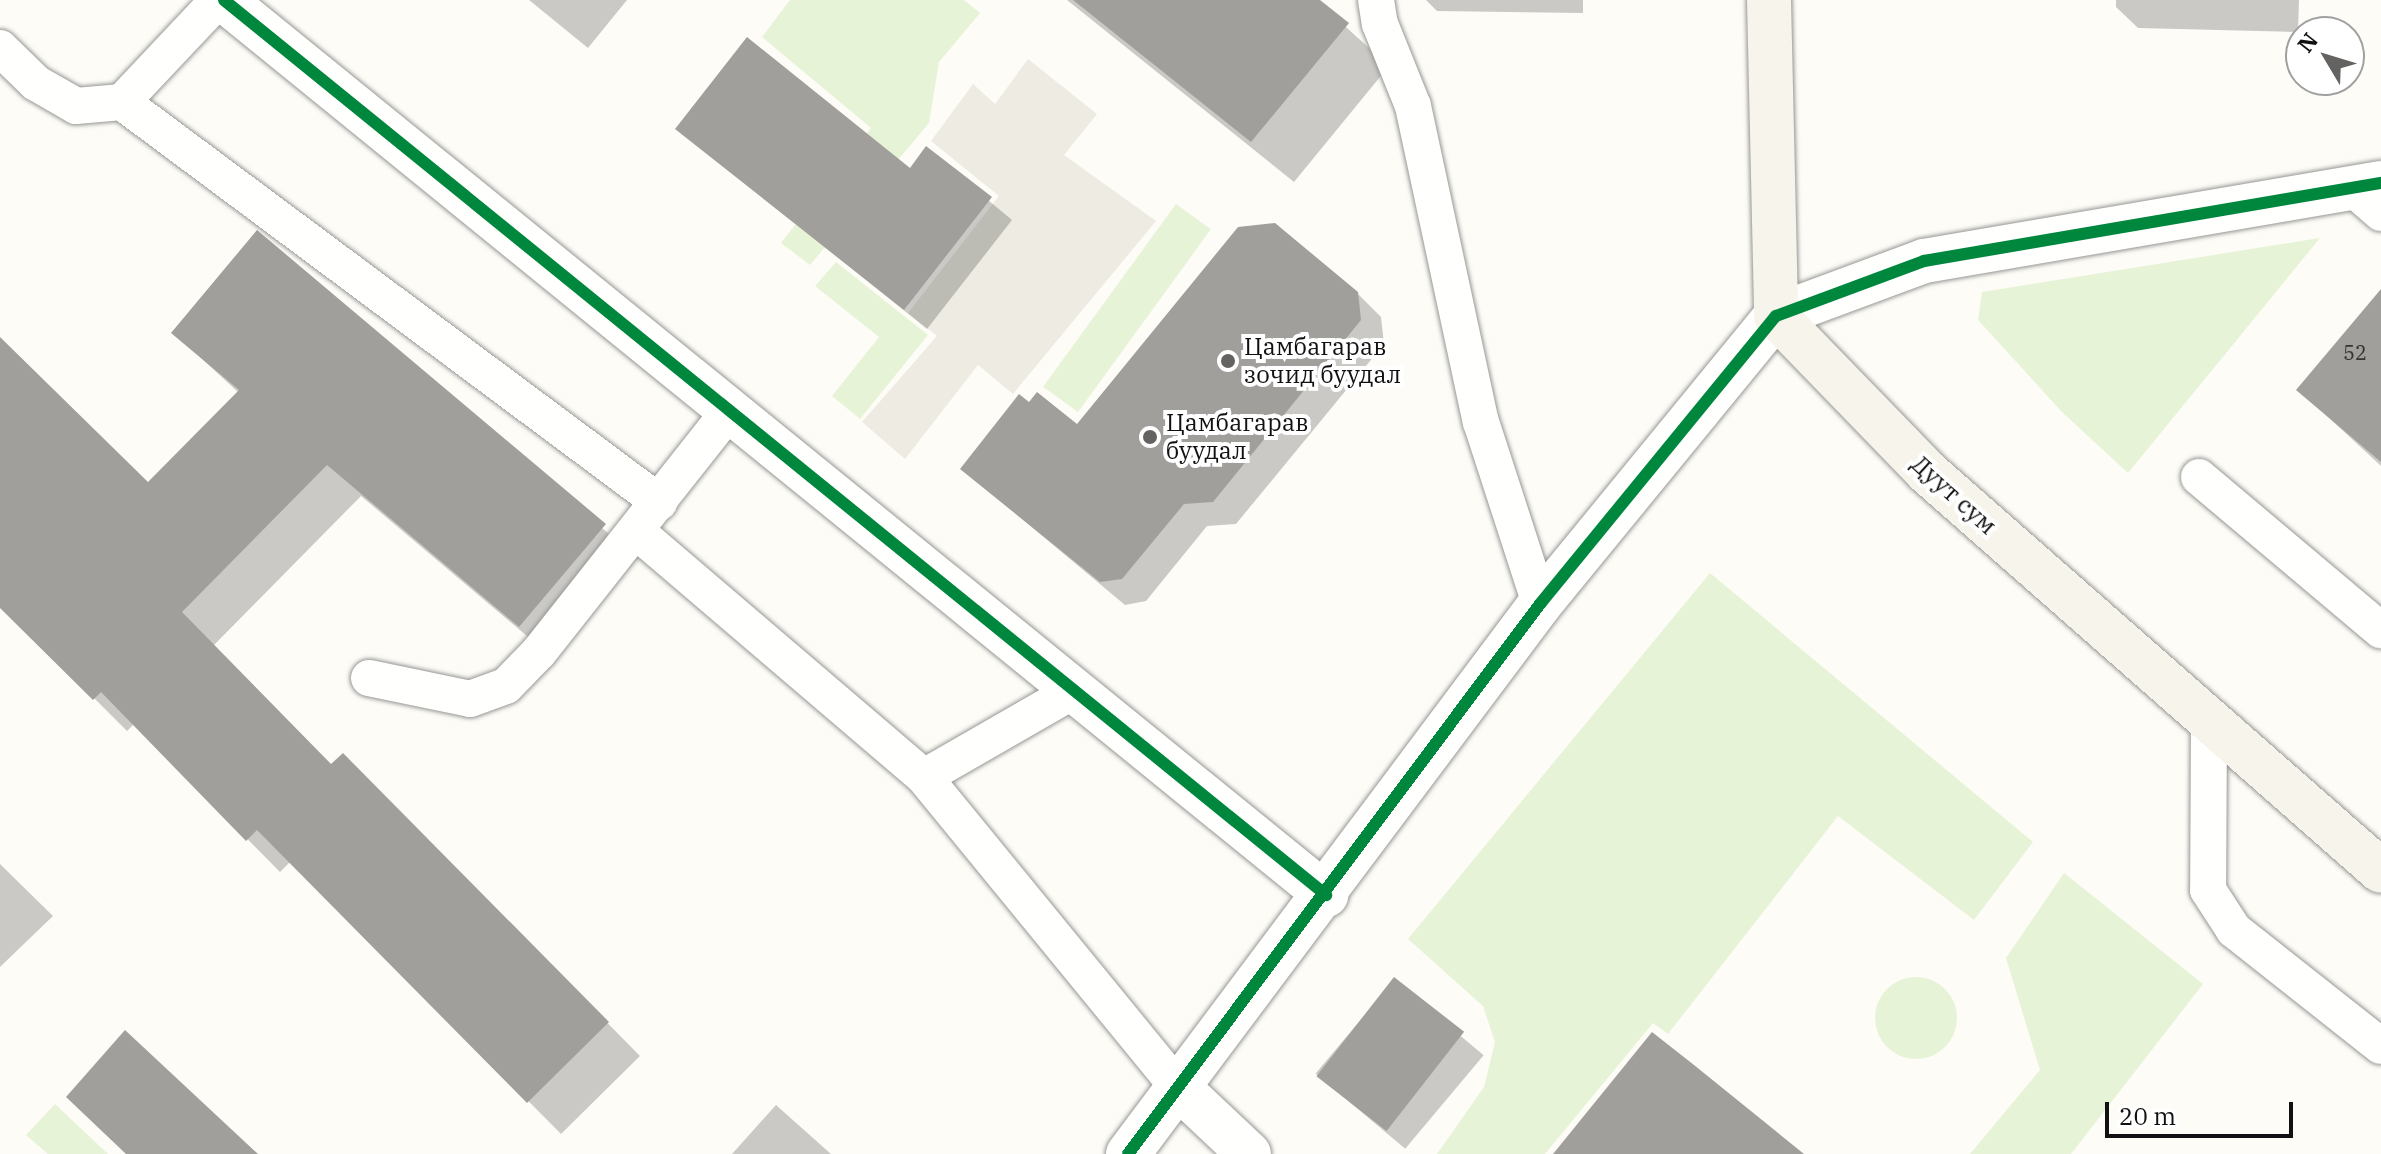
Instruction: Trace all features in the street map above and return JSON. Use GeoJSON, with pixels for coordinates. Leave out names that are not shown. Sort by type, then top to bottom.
{"type":"FeatureCollection","features":[{"type":"Feature","properties":{"kind":"main road"},"geometry":{"type":"LineString","coordinates":[[1769,0],[1776,316]]}},
{"type":"Feature","properties":{"kind":"main road","name":"Дуут сум"},"geometry":{"type":"LineString","coordinates":[[1776,316],[1927,472],[2381,871]]}},
{"type":"Feature","properties":{"kind":"street"},"geometry":{"type":"LineString","coordinates":[[221,0],[1326,895]]}},
{"type":"Feature","properties":{"kind":"street"},"geometry":{"type":"LineString","coordinates":[[1128,1154],[1326,895],[1540,604],[1776,316],[1924,261],[2371,194]]}},
{"type":"Feature","properties":{"kind":"street"},"geometry":{"type":"LineString","coordinates":[[1179,1088],[1249,1154]]}},
{"type":"Feature","properties":{"kind":"lane"},"geometry":{"type":"LineString","coordinates":[[0,48],[36,83],[76,106],[122,102],[221,0]]}},
{"type":"Feature","properties":{"kind":"lane"},"geometry":{"type":"LineString","coordinates":[[1376,0],[1380,24],[1413,106],[1481,422],[1540,604]]}},
{"type":"Feature","properties":{"kind":"lane"},"geometry":{"type":"LineString","coordinates":[[122,102],[659,502]]}},
{"type":"Feature","properties":{"kind":"lane"},"geometry":{"type":"LineString","coordinates":[[369,678],[470,699],[506,686],[636,531],[730,410]]}},
{"type":"Feature","properties":{"kind":"lane"},"geometry":{"type":"LineString","coordinates":[[2199,477],[2381,630]]}},
{"type":"Feature","properties":{"kind":"lane"},"geometry":{"type":"LineString","coordinates":[[636,531],[924,777],[1179,1088]]}},
{"type":"Feature","properties":{"kind":"lane"},"geometry":{"type":"LineString","coordinates":[[924,777],[1075,690]]}},
{"type":"Feature","properties":{"kind":"lane"},"geometry":{"type":"LineString","coordinates":[[2209,720],[2208,890],[2234,930],[2381,1046]]}},
{"type":"Feature","properties":{"kind":"green space"},"geometry":{"type":"Polygon","coordinates":[[[790,0],[964,0],[980,13],[939,62],[929,123],[810,265],[781,243],[871,128],[762,37],[790,0]]]}},
{"type":"Feature","properties":{"kind":"green space"},"geometry":{"type":"Polygon","coordinates":[[[1176,204],[1211,229],[1078,412],[1043,387],[1176,204]]]}},
{"type":"Feature","properties":{"kind":"green space"},"geometry":{"type":"Polygon","coordinates":[[[2320,238],[2128,473],[2062,412],[1978,320],[1982,292],[2320,238]]]}},
{"type":"Feature","properties":{"kind":"green space"},"geometry":{"type":"Polygon","coordinates":[[[836,262],[928,335],[860,419],[832,396],[879,337],[815,286],[836,262]]]}},
{"type":"Feature","properties":{"kind":"green space"},"geometry":{"type":"Polygon","coordinates":[[[1710,573],[2033,842],[1974,920],[1838,816],[1668,1034],[1653,1023],[1545,1154],[1437,1154],[1484,1087],[1495,1042],[1483,1006],[1408,939],[1710,573]]]}},
{"type":"Feature","properties":{"kind":"green space"},"geometry":{"type":"Polygon","coordinates":[[[2064,873],[2203,984],[2071,1154],[1970,1154],[2040,1070],[2006,958],[2064,873]]]}},
{"type":"Feature","properties":{"kind":"green space"},"geometry":{"type":"Polygon","coordinates":[[[1908,977],[1924,977],[1939,984],[1950,995],[1957,1018],[1954,1034],[1945,1047],[1924,1059],[1908,1059],[1893,1052],[1882,1041],[1875,1026],[1875,1010],[1882,995],[1893,984],[1908,977]]]}},
{"type":"Feature","properties":{"kind":"green space"},"geometry":{"type":"Polygon","coordinates":[[[55,1104],[108,1154],[48,1154],[26,1135],[55,1104]]]}},
{"type":"Feature","properties":{"kind":"shaded area"},"geometry":{"type":"Polygon","coordinates":[[[1028,59],[1097,114],[1064,155],[1156,221],[1013,394],[978,365],[905,459],[862,422],[937,336],[908,313],[999,196],[931,141],[973,84],[995,104],[1028,59]]]}},
{"type":"Feature","properties":{"kind":"building"},"geometry":{"type":"Polygon","coordinates":[[[1073,0],[1320,0],[1349,23],[1251,142],[1073,0]]]}},
{"type":"Feature","properties":{"kind":"building"},"geometry":{"type":"Polygon","coordinates":[[[747,37],[910,168],[926,146],[992,197],[904,310],[675,129],[747,37]]]}},
{"type":"Feature","properties":{"kind":"building","name":"Цамбагарав зочид буудал"},"geometry":{"type":"Polygon","coordinates":[[[1275,223],[1358,292],[1361,320],[1213,502],[1184,504],[1122,579],[1100,582],[960,469],[1019,394],[1029,402],[1037,392],[1077,424],[1238,227],[1275,223]]]}},
{"type":"Feature","properties":{"kind":"building"},"geometry":{"type":"Polygon","coordinates":[[[257,230],[606,524],[519,627],[327,465],[182,612],[331,764],[343,753],[609,1022],[527,1103],[257,830],[246,841],[101,692],[93,700],[0,608],[0,337],[148,482],[239,390],[171,333],[257,230]]]}},
{"type":"Feature","properties":{"kind":"building"},"geometry":{"type":"Polygon","coordinates":[[[2381,289],[2381,462],[2296,390],[2381,289]]]}},
{"type":"Feature","properties":{"kind":"building"},"geometry":{"type":"Polygon","coordinates":[[[1394,977],[1464,1032],[1387,1131],[1316,1076],[1394,977]]]}},
{"type":"Feature","properties":{"kind":"building"},"geometry":{"type":"Polygon","coordinates":[[[125,1030],[258,1154],[126,1154],[66,1097],[125,1030]]]}},
{"type":"Feature","properties":{"kind":"building"},"geometry":{"type":"Polygon","coordinates":[[[1652,1032],[1694,1065],[1804,1154],[1553,1154],[1652,1032]]]}},
{"type":"Feature","properties":{"kind":"cycle path"},"geometry":{"type":"LineString","coordinates":[[224,0],[1326,895]]}},
{"type":"Feature","properties":{"kind":"cycle path"},"geometry":{"type":"LineString","coordinates":[[1128,1154],[1540,604],[1776,316],[1924,261],[2381,183]]}},
{"type":"Feature","properties":{"kind":"place","name":"Цамбагарав зочид буудал"},"geometry":{"type":"Point","coordinates":[1228,361]}},
{"type":"Feature","properties":{"kind":"place","name":"Цамбагарав буудал"},"geometry":{"type":"Point","coordinates":[1150,437]}}]}
